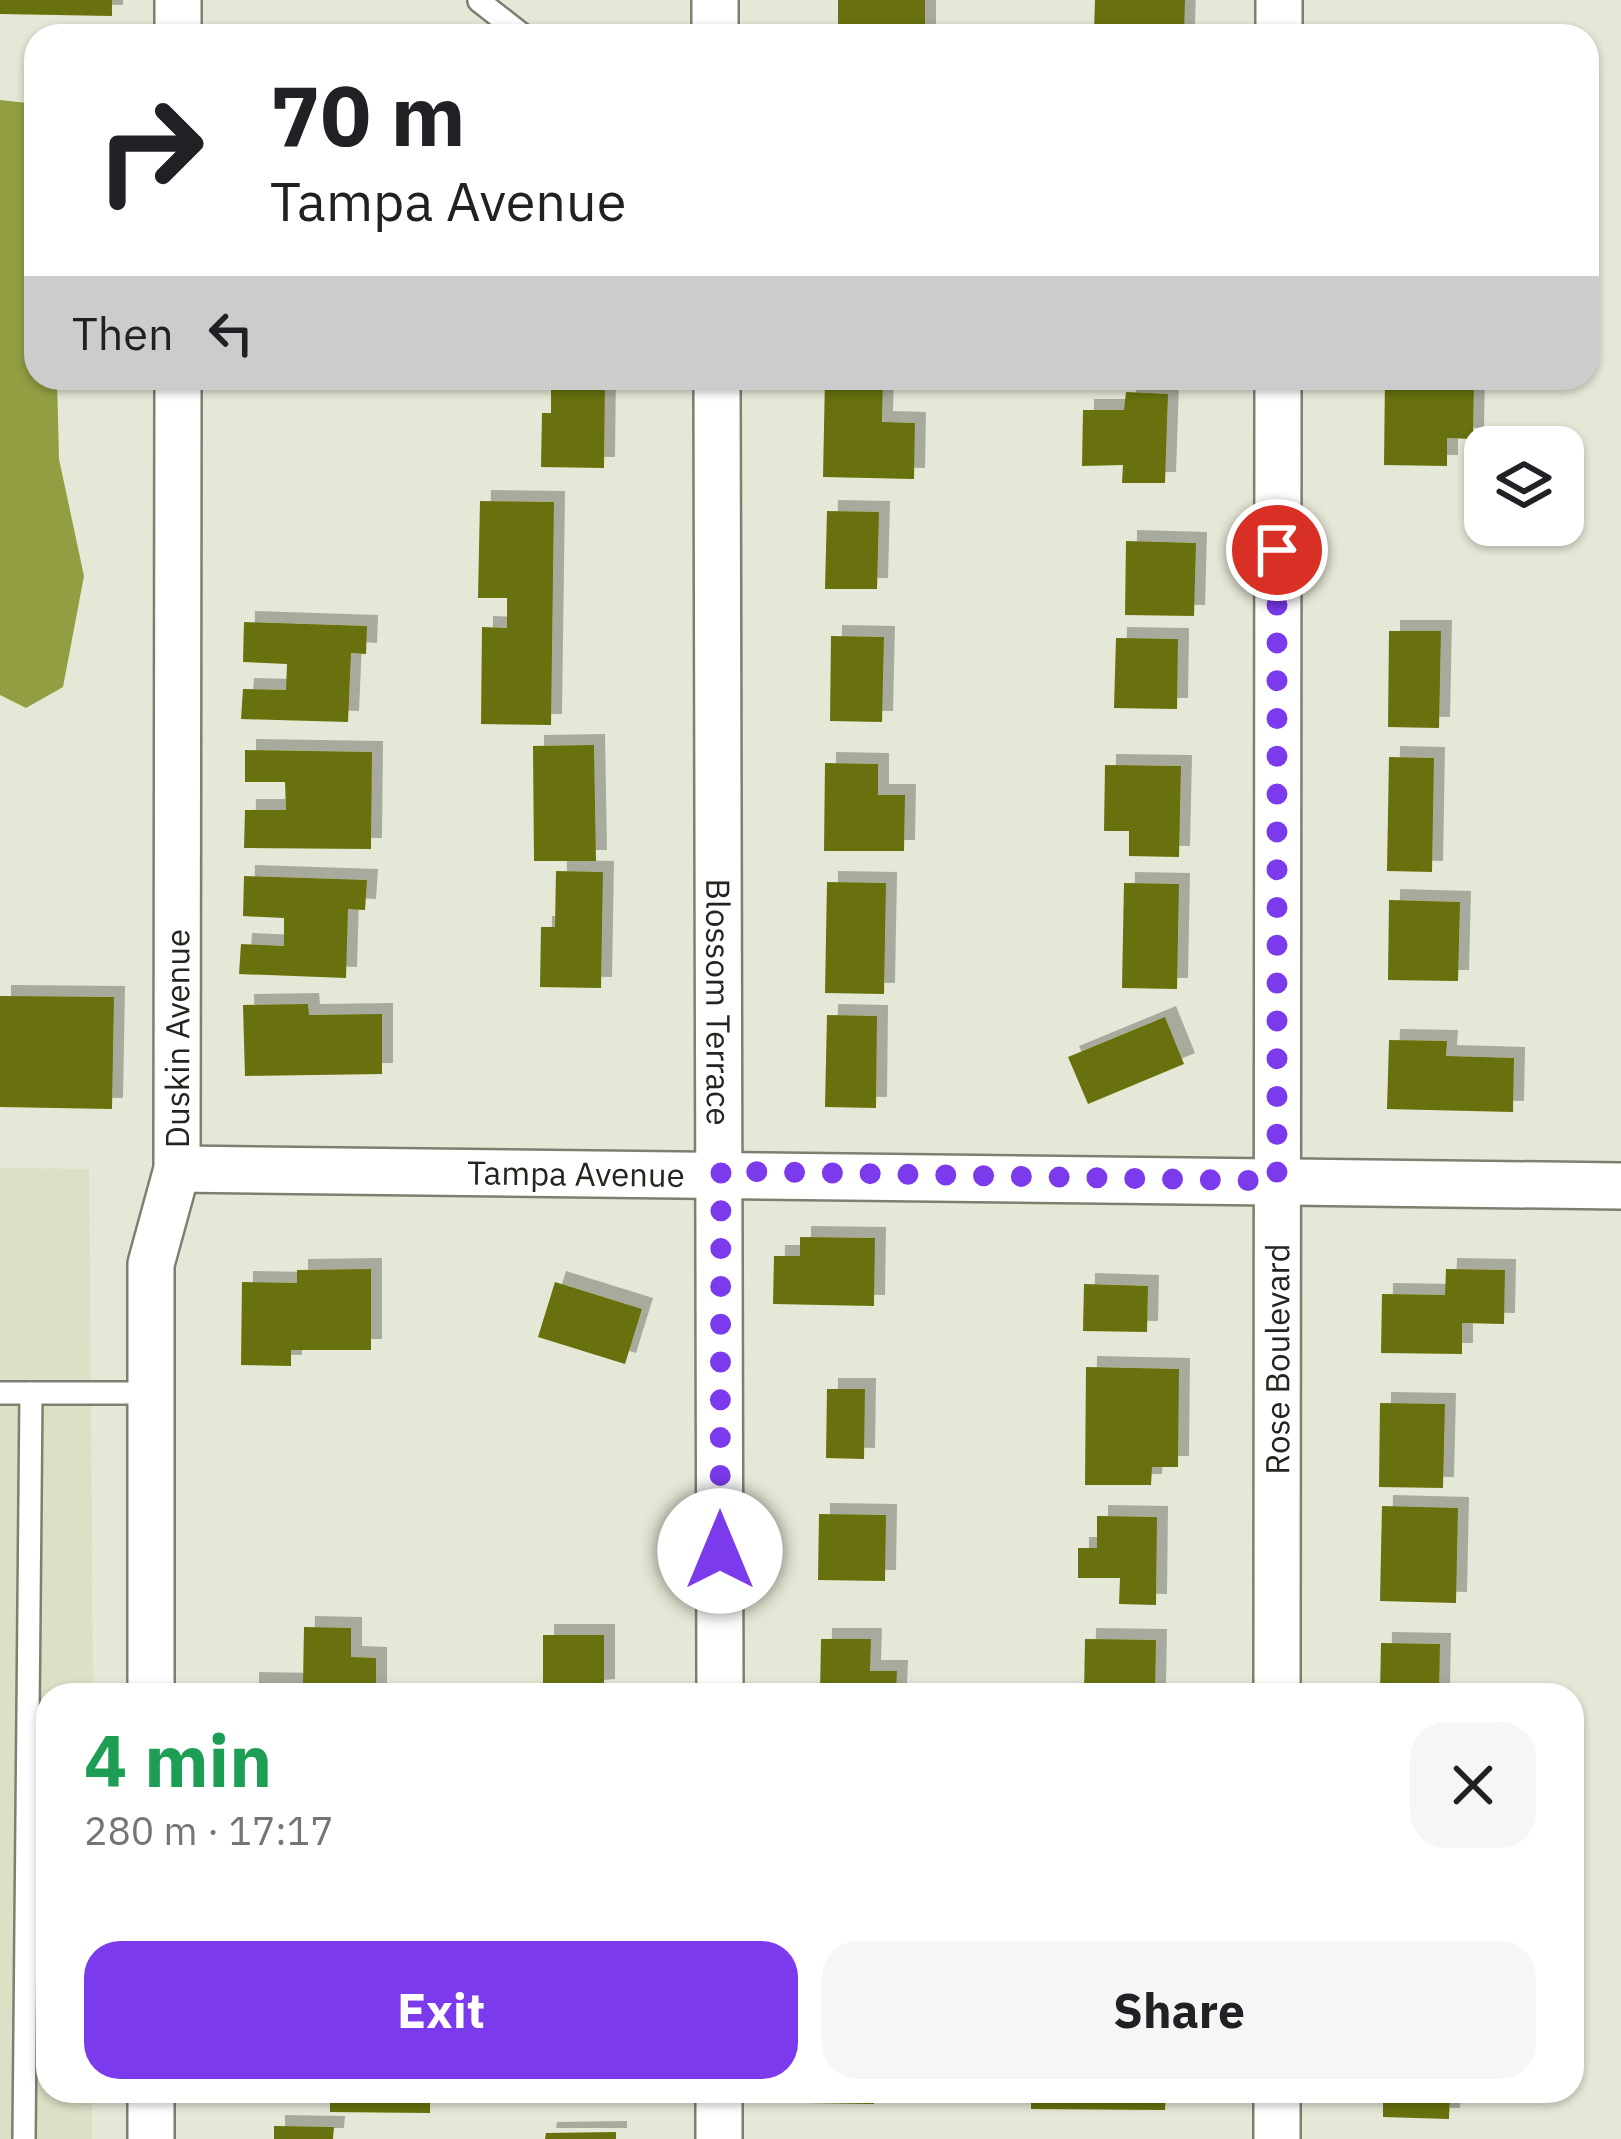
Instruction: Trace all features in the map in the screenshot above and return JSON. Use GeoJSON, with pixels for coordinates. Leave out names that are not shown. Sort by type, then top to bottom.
{"type":"FeatureCollection","features":[{"type":"Feature","properties":{"kind":"street","name":"Duskin Avenue"},"geometry":{"type":"LineString","coordinates":[[151,1683],[151,1264],[177,1168],[178,390]]}},
{"type":"Feature","properties":{"kind":"street","name":"Blossom Terrace"},"geometry":{"type":"LineString","coordinates":[[717,390],[720,1683]]}},
{"type":"Feature","properties":{"kind":"street","name":"Rose Boulevard"},"geometry":{"type":"LineString","coordinates":[[1277,1683],[1278,390]]}},
{"type":"Feature","properties":{"kind":"street","name":"Tampa Avenue"},"geometry":{"type":"LineString","coordinates":[[177,1168],[721,1171],[1621,1186]]}},
{"type":"Feature","properties":{"kind":"street"},"geometry":{"type":"LineString","coordinates":[[151,2103],[151,2139]]}},
{"type":"Feature","properties":{"kind":"street"},"geometry":{"type":"LineString","coordinates":[[719,2103],[719,2139]]}},
{"type":"Feature","properties":{"kind":"street"},"geometry":{"type":"LineString","coordinates":[[1277,2103],[1277,2139]]}},
{"type":"Feature","properties":{"kind":"lane"},"geometry":{"type":"LineString","coordinates":[[479,1],[509,24]]}},
{"type":"Feature","properties":{"kind":"lane"},"geometry":{"type":"LineString","coordinates":[[0,1393],[151,1393]]}},
{"type":"Feature","properties":{"kind":"lane"},"geometry":{"type":"LineString","coordinates":[[24,2139],[31,1393]]}},
{"type":"Feature","properties":{"kind":"shaded area"},"geometry":{"type":"Polygon","coordinates":[[[0,100],[24,103],[24,390],[57,390],[59,459],[84,576],[63,687],[26,708],[0,695],[0,100]]]}},
{"type":"Feature","properties":{"kind":"shaded area"},"geometry":{"type":"Polygon","coordinates":[[[0,1168],[89,1169],[93,1683],[36,1683],[36,2103],[92,2103],[92,2139],[0,2139],[0,1168]]]}},
{"type":"Feature","properties":{"kind":"building"},"geometry":{"type":"Polygon","coordinates":[[[0,0],[112,0],[112,16],[0,14],[0,0]]]}},
{"type":"Feature","properties":{"kind":"building"},"geometry":{"type":"Polygon","coordinates":[[[838,0],[925,0],[925,24],[838,24],[838,0]]]}},
{"type":"Feature","properties":{"kind":"building"},"geometry":{"type":"Polygon","coordinates":[[[1095,0],[1185,0],[1184,24],[1094,24],[1095,0]]]}},
{"type":"Feature","properties":{"kind":"building"},"geometry":{"type":"Polygon","coordinates":[[[551,390],[605,390],[604,468],[541,467],[542,413],[551,413],[551,390]]]}},
{"type":"Feature","properties":{"kind":"building"},"geometry":{"type":"Polygon","coordinates":[[[825,390],[883,390],[882,422],[915,423],[914,479],[823,477],[825,390]]]}},
{"type":"Feature","properties":{"kind":"building"},"geometry":{"type":"Polygon","coordinates":[[[1385,390],[1474,390],[1473,426],[1464,426],[1464,439],[1447,438],[1447,466],[1384,465],[1385,390]]]}},
{"type":"Feature","properties":{"kind":"building"},"geometry":{"type":"Polygon","coordinates":[[[1126,392],[1168,394],[1165,483],[1122,483],[1123,465],[1082,466],[1083,410],[1124,410],[1126,392]]]}},
{"type":"Feature","properties":{"kind":"building"},"geometry":{"type":"Polygon","coordinates":[[[480,501],[554,502],[551,725],[481,724],[482,627],[507,628],[507,598],[478,598],[480,501]]]}},
{"type":"Feature","properties":{"kind":"building"},"geometry":{"type":"Polygon","coordinates":[[[827,511],[879,512],[877,589],[825,589],[827,511]]]}},
{"type":"Feature","properties":{"kind":"building"},"geometry":{"type":"Polygon","coordinates":[[[1126,541],[1196,543],[1194,616],[1125,615],[1126,541]]]}},
{"type":"Feature","properties":{"kind":"building"},"geometry":{"type":"Polygon","coordinates":[[[244,622],[367,626],[366,654],[351,653],[348,722],[241,719],[243,689],[286,690],[287,664],[243,662],[244,622]]]}},
{"type":"Feature","properties":{"kind":"building"},"geometry":{"type":"Polygon","coordinates":[[[1389,631],[1441,631],[1439,728],[1388,727],[1389,631]]]}},
{"type":"Feature","properties":{"kind":"building"},"geometry":{"type":"Polygon","coordinates":[[[831,636],[884,637],[882,722],[830,721],[831,636]]]}},
{"type":"Feature","properties":{"kind":"building"},"geometry":{"type":"Polygon","coordinates":[[[1116,638],[1178,639],[1177,709],[1114,708],[1116,638]]]}},
{"type":"Feature","properties":{"kind":"building"},"geometry":{"type":"Polygon","coordinates":[[[594,745],[596,861],[534,861],[533,746],[594,745]]]}},
{"type":"Feature","properties":{"kind":"building"},"geometry":{"type":"Polygon","coordinates":[[[245,750],[372,752],[371,849],[244,848],[245,810],[286,810],[285,782],[245,782],[245,750]]]}},
{"type":"Feature","properties":{"kind":"building"},"geometry":{"type":"Polygon","coordinates":[[[1389,757],[1434,758],[1432,872],[1387,871],[1389,757]]]}},
{"type":"Feature","properties":{"kind":"building"},"geometry":{"type":"Polygon","coordinates":[[[825,763],[878,764],[878,795],[905,795],[904,851],[824,851],[825,763]]]}},
{"type":"Feature","properties":{"kind":"building"},"geometry":{"type":"Polygon","coordinates":[[[1105,765],[1181,766],[1179,857],[1129,856],[1129,831],[1104,831],[1105,765]]]}},
{"type":"Feature","properties":{"kind":"building"},"geometry":{"type":"Polygon","coordinates":[[[556,871],[603,872],[601,988],[540,987],[541,927],[555,927],[556,871]]]}},
{"type":"Feature","properties":{"kind":"building"},"geometry":{"type":"Polygon","coordinates":[[[244,876],[367,880],[365,910],[348,909],[346,978],[239,974],[241,944],[284,946],[284,918],[243,916],[244,876]]]}},
{"type":"Feature","properties":{"kind":"building"},"geometry":{"type":"Polygon","coordinates":[[[827,882],[886,883],[884,994],[825,993],[827,882]]]}},
{"type":"Feature","properties":{"kind":"building"},"geometry":{"type":"Polygon","coordinates":[[[1124,883],[1179,884],[1177,989],[1122,988],[1124,883]]]}},
{"type":"Feature","properties":{"kind":"building"},"geometry":{"type":"Polygon","coordinates":[[[1389,900],[1460,902],[1458,981],[1388,980],[1389,900]]]}},
{"type":"Feature","properties":{"kind":"building"},"geometry":{"type":"Polygon","coordinates":[[[0,996],[114,997],[112,1109],[0,1107],[0,996]]]}},
{"type":"Feature","properties":{"kind":"building"},"geometry":{"type":"Polygon","coordinates":[[[308,1004],[309,1015],[382,1014],[382,1074],[245,1076],[243,1005],[308,1004]]]}},
{"type":"Feature","properties":{"kind":"building"},"geometry":{"type":"Polygon","coordinates":[[[827,1015],[877,1016],[876,1108],[825,1107],[827,1015]]]}},
{"type":"Feature","properties":{"kind":"building"},"geometry":{"type":"Polygon","coordinates":[[[1165,1017],[1184,1064],[1088,1104],[1068,1057],[1165,1017]]]}},
{"type":"Feature","properties":{"kind":"building"},"geometry":{"type":"Polygon","coordinates":[[[1389,1040],[1447,1041],[1446,1056],[1514,1058],[1513,1112],[1387,1109],[1389,1040]]]}},
{"type":"Feature","properties":{"kind":"building"},"geometry":{"type":"Polygon","coordinates":[[[800,1237],[875,1238],[874,1306],[773,1304],[774,1256],[800,1256],[800,1237]]]}},
{"type":"Feature","properties":{"kind":"building"},"geometry":{"type":"Polygon","coordinates":[[[371,1269],[371,1350],[291,1350],[291,1366],[241,1365],[242,1282],[297,1283],[297,1270],[371,1269]]]}},
{"type":"Feature","properties":{"kind":"building"},"geometry":{"type":"Polygon","coordinates":[[[1446,1269],[1505,1270],[1504,1324],[1462,1323],[1462,1354],[1381,1353],[1382,1294],[1445,1295],[1446,1269]]]}},
{"type":"Feature","properties":{"kind":"building"},"geometry":{"type":"Polygon","coordinates":[[[555,1282],[642,1309],[625,1364],[538,1337],[555,1282]]]}},
{"type":"Feature","properties":{"kind":"building"},"geometry":{"type":"Polygon","coordinates":[[[1084,1284],[1148,1286],[1147,1332],[1083,1331],[1084,1284]]]}},
{"type":"Feature","properties":{"kind":"building"},"geometry":{"type":"Polygon","coordinates":[[[1086,1367],[1179,1369],[1178,1467],[1152,1467],[1151,1485],[1085,1485],[1086,1367]]]}},
{"type":"Feature","properties":{"kind":"building"},"geometry":{"type":"Polygon","coordinates":[[[827,1389],[865,1389],[864,1459],[826,1458],[827,1389]]]}},
{"type":"Feature","properties":{"kind":"building"},"geometry":{"type":"Polygon","coordinates":[[[1380,1403],[1445,1404],[1443,1488],[1379,1487],[1380,1403]]]}},
{"type":"Feature","properties":{"kind":"building"},"geometry":{"type":"Polygon","coordinates":[[[1382,1506],[1458,1508],[1456,1603],[1380,1601],[1382,1506]]]}},
{"type":"Feature","properties":{"kind":"building"},"geometry":{"type":"Polygon","coordinates":[[[819,1514],[886,1515],[885,1581],[818,1580],[819,1514]]]}},
{"type":"Feature","properties":{"kind":"building"},"geometry":{"type":"Polygon","coordinates":[[[1097,1516],[1157,1517],[1156,1605],[1119,1604],[1120,1578],[1078,1578],[1078,1548],[1097,1548],[1097,1516]]]}},
{"type":"Feature","properties":{"kind":"building"},"geometry":{"type":"Polygon","coordinates":[[[304,1627],[351,1628],[351,1657],[376,1658],[376,1683],[303,1683],[304,1627]]]}},
{"type":"Feature","properties":{"kind":"building"},"geometry":{"type":"Polygon","coordinates":[[[543,1635],[604,1635],[604,1683],[543,1683],[543,1635]]]}},
{"type":"Feature","properties":{"kind":"building"},"geometry":{"type":"Polygon","coordinates":[[[821,1639],[871,1639],[870,1671],[897,1671],[896,1683],[820,1683],[821,1639]]]}},
{"type":"Feature","properties":{"kind":"building"},"geometry":{"type":"Polygon","coordinates":[[[1085,1639],[1156,1640],[1155,1683],[1084,1683],[1085,1639]]]}},
{"type":"Feature","properties":{"kind":"building"},"geometry":{"type":"Polygon","coordinates":[[[1381,1643],[1440,1644],[1439,1683],[1380,1683],[1381,1643]]]}},
{"type":"Feature","properties":{"kind":"building"},"geometry":{"type":"Polygon","coordinates":[[[330,2103],[430,2103],[430,2113],[330,2112],[330,2103]]]}},
{"type":"Feature","properties":{"kind":"building"},"geometry":{"type":"Polygon","coordinates":[[[1031,2103],[1165,2103],[1165,2110],[1031,2109],[1031,2103]]]}},
{"type":"Feature","properties":{"kind":"building"},"geometry":{"type":"Polygon","coordinates":[[[1383,2103],[1450,2103],[1449,2119],[1383,2117],[1383,2103]]]}},
{"type":"Feature","properties":{"kind":"building"},"geometry":{"type":"Polygon","coordinates":[[[274,2126],[334,2127],[333,2139],[274,2139],[274,2126]]]}},
{"type":"Feature","properties":{"kind":"building"},"geometry":{"type":"Polygon","coordinates":[[[616,2132],[616,2139],[545,2139],[546,2133],[616,2132]]]}},
{"type":"Feature","properties":{"kind":"route"},"geometry":{"type":"LineString","coordinates":[[720,1551],[721,1171],[1277,1181],[1277,550]]}}]}
